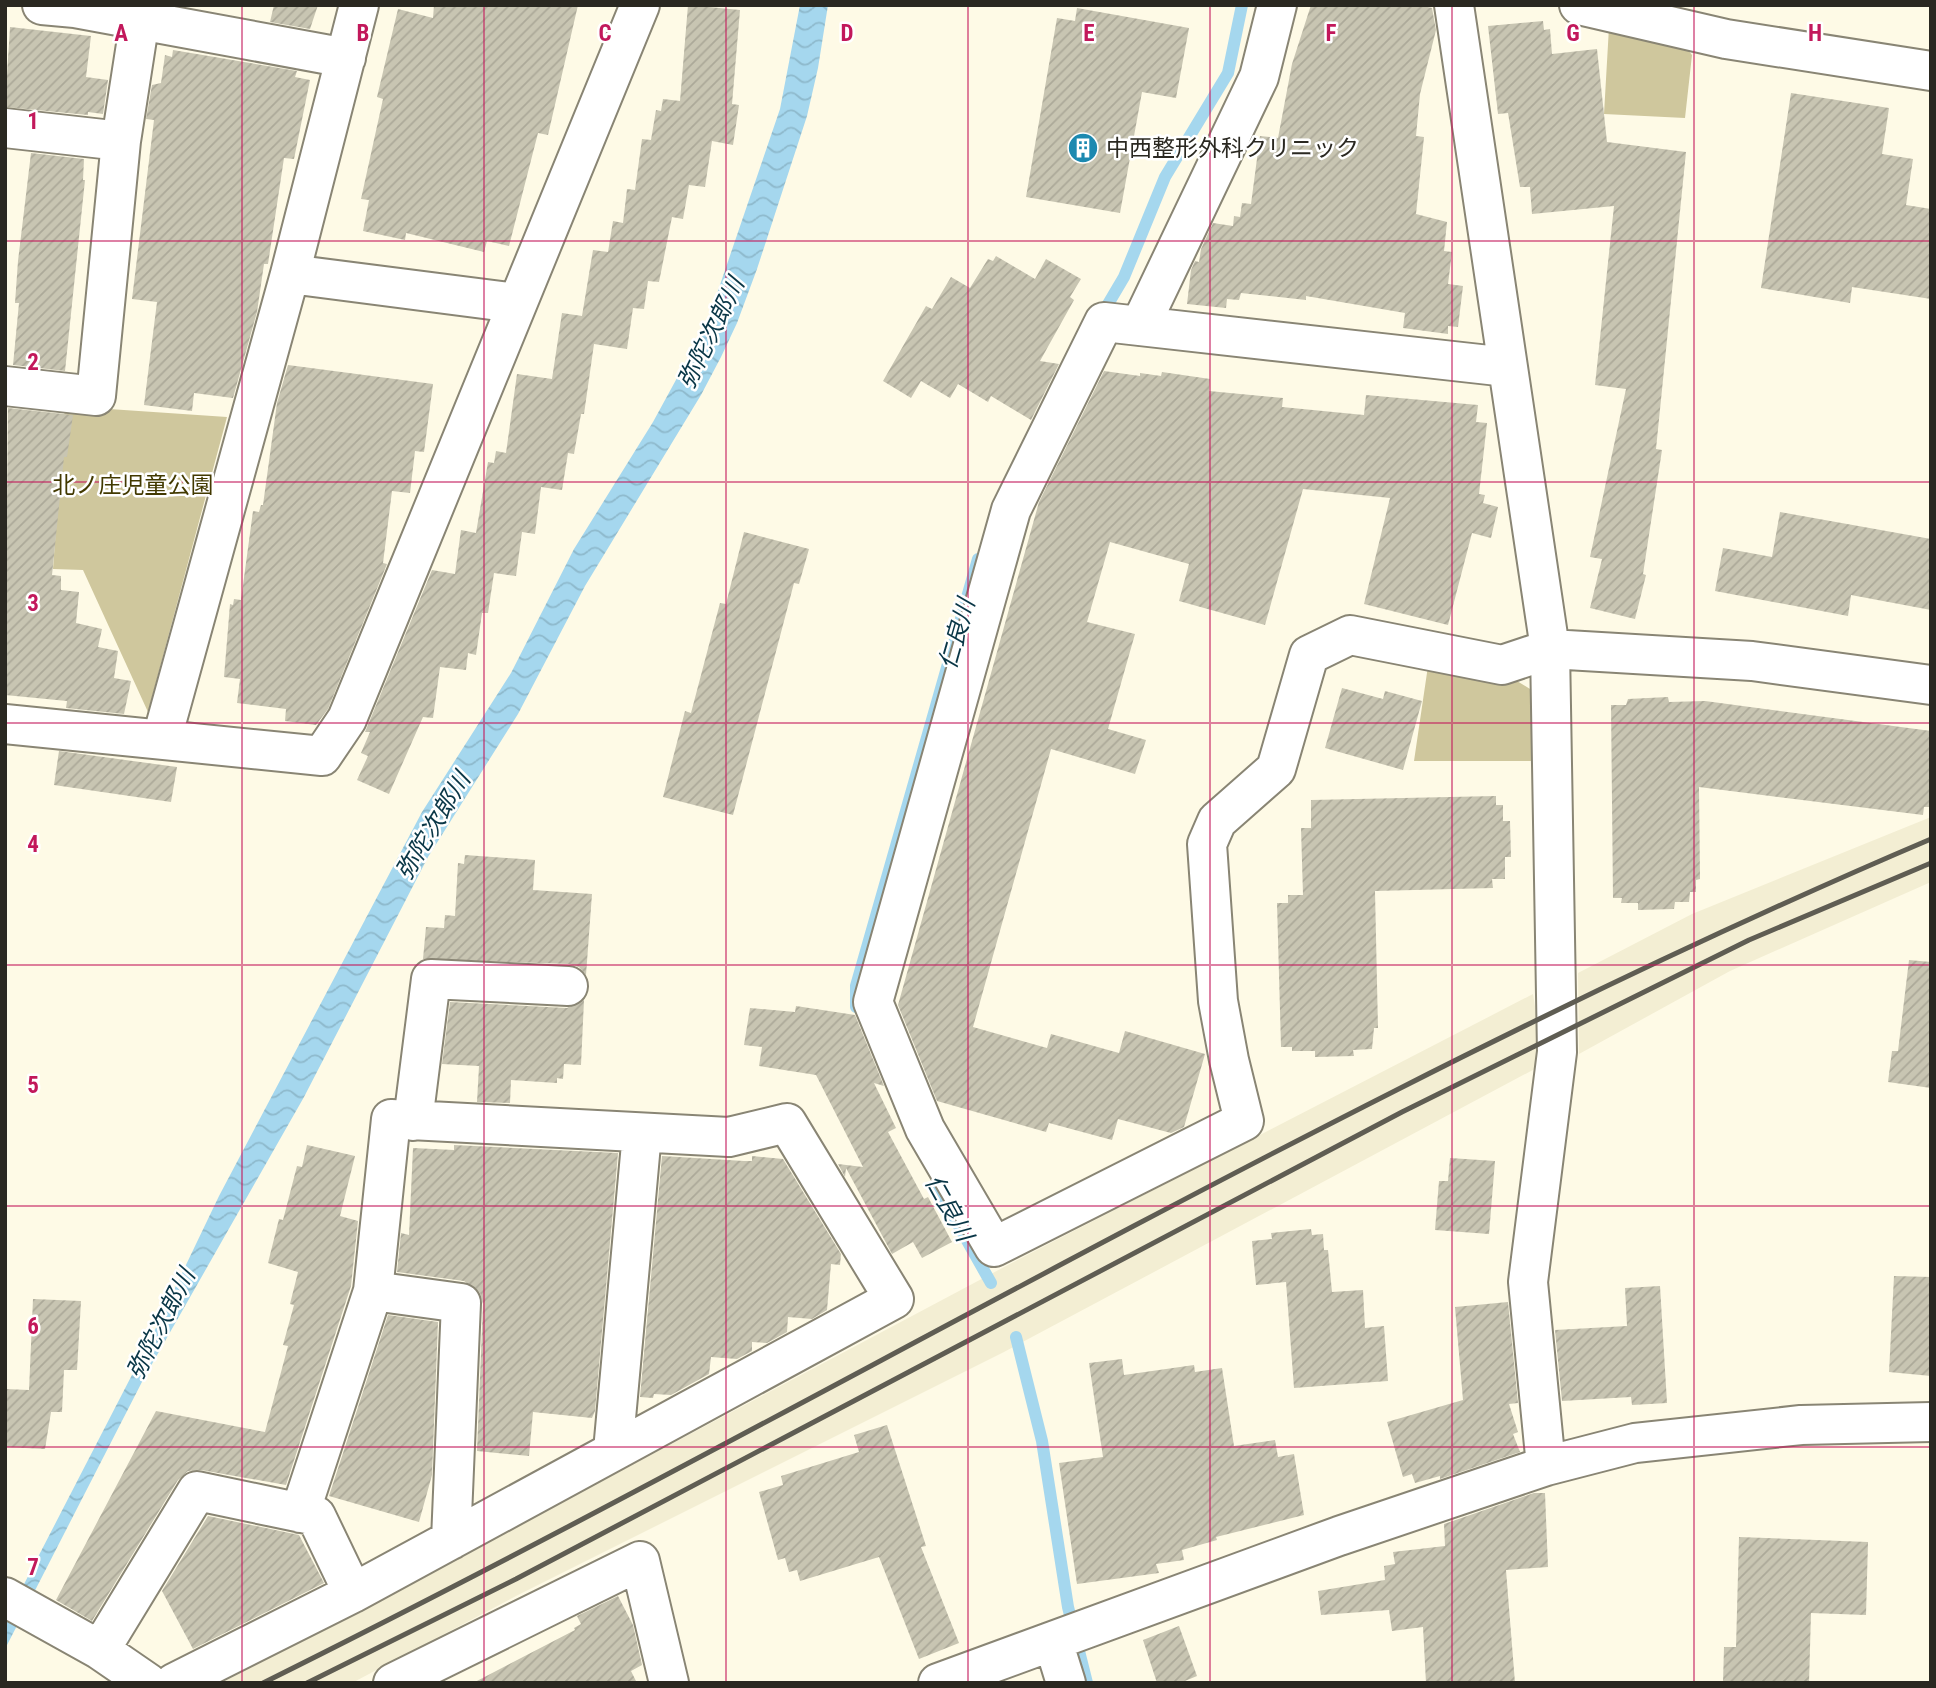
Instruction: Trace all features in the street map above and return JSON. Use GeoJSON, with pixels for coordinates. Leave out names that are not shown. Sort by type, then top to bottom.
{"type":"FeatureCollection","features":[{"type":"Feature","properties":{"kind":"street"},"geometry":{"type":"LineString","coordinates":[[43,5],[140,19],[346,58]]}},
{"type":"Feature","properties":{"kind":"street"},"geometry":{"type":"LineString","coordinates":[[162,738],[289,274],[359,5]]}},
{"type":"Feature","properties":{"kind":"street"},"geometry":{"type":"LineString","coordinates":[[5,724],[322,755],[347,719],[640,5]]}},
{"type":"Feature","properties":{"kind":"street"},"geometry":{"type":"LineString","coordinates":[[1140,326],[1259,77],[1277,5]]}},
{"type":"Feature","properties":{"kind":"street"},"geometry":{"type":"LineString","coordinates":[[1454,5],[1550,649],[1557,1052],[1528,1282],[1546,1466]]}},
{"type":"Feature","properties":{"kind":"street"},"geometry":{"type":"LineString","coordinates":[[1579,5],[1726,38],[1931,71]]}},
{"type":"Feature","properties":{"kind":"street"},"geometry":{"type":"LineString","coordinates":[[5,386],[96,396],[121,141],[140,19]]}},
{"type":"Feature","properties":{"kind":"street"},"geometry":{"type":"LineString","coordinates":[[5,128],[121,141]]}},
{"type":"Feature","properties":{"kind":"street"},"geometry":{"type":"LineString","coordinates":[[289,274],[516,303]]}},
{"type":"Feature","properties":{"kind":"street"},"geometry":{"type":"LineString","coordinates":[[1507,368],[1104,322],[1011,510],[873,1002],[925,1129],[994,1247],[1244,1121],[1228,1060],[1218,1001],[1207,844],[1217,821],[1276,768],[1309,654],[1350,635],[1502,665],[1550,649],[1752,661],[1931,685]]}},
{"type":"Feature","properties":{"kind":"street"},"geometry":{"type":"LineString","coordinates":[[413,1121],[431,979],[568,986]]}},
{"type":"Feature","properties":{"kind":"street"},"geometry":{"type":"LineString","coordinates":[[174,1683],[353,1593],[894,1299],[787,1123],[729,1138],[391,1119],[373,1292],[300,1513]]}},
{"type":"Feature","properties":{"kind":"street"},"geometry":{"type":"LineString","coordinates":[[614,1451],[642,1133]]}},
{"type":"Feature","properties":{"kind":"street"},"geometry":{"type":"LineString","coordinates":[[373,1292],[461,1303],[451,1540]]}},
{"type":"Feature","properties":{"kind":"street"},"geometry":{"type":"LineString","coordinates":[[938,1683],[1339,1536],[1546,1466],[1635,1443],[1801,1425],[1928,1433]]}},
{"type":"Feature","properties":{"kind":"street"},"geometry":{"type":"LineString","coordinates":[[100,1650],[197,1491],[316,1516],[353,1593]]}},
{"type":"Feature","properties":{"kind":"street"},"geometry":{"type":"LineString","coordinates":[[393,1683],[640,1560],[669,1683]]}},
{"type":"Feature","properties":{"kind":"street"},"geometry":{"type":"LineString","coordinates":[[16,1604],[100,1650],[148,1683]]}},
{"type":"Feature","properties":{"kind":"street"},"geometry":{"type":"LineString","coordinates":[[1055,1640],[1066,1683]]}},
{"type":"Feature","properties":{"kind":"shaded area"},"geometry":{"type":"Polygon","coordinates":[[[1931,817],[1931,882],[1730,971],[1579,1054],[1578,973],[1692,914],[1931,817]]]}},
{"type":"Feature","properties":{"kind":"shaded area"},"geometry":{"type":"Polygon","coordinates":[[[1533,994],[1544,1064],[1004,1352],[516,1596],[352,1683],[209,1683],[485,1543],[1006,1266],[1533,994]]]}},
{"type":"Feature","properties":{"kind":"green space"},"geometry":{"type":"Polygon","coordinates":[[[1609,27],[1680,40],[1692,55],[1685,118],[1604,114],[1609,27]]]}},
{"type":"Feature","properties":{"kind":"green space","name":"北ノ庄児童公園"},"geometry":{"type":"Polygon","coordinates":[[[65,406],[227,417],[148,712],[83,570],[53,569],[65,406]]]}},
{"type":"Feature","properties":{"kind":"green space"},"geometry":{"type":"Polygon","coordinates":[[[1428,666],[1512,678],[1535,692],[1533,761],[1414,761],[1428,666]]]}},
{"type":"Feature","properties":{"kind":"water","name":"弥陀次郎川"},"geometry":{"type":"Polygon","coordinates":[[[800,5],[828,5],[818,68],[807,116],[757,269],[721,357],[701,395],[585,586],[518,714],[428,857],[304,1097],[144,1378],[5,1649],[5,1621],[150,1340],[219,1196],[422,812],[511,673],[574,549],[653,422],[707,323],[780,109],[800,5]]]}},
{"type":"Feature","properties":{"kind":"building"},"geometry":{"type":"Polygon","coordinates":[[[274,5],[318,5],[310,29],[270,22],[274,5]]]}},
{"type":"Feature","properties":{"kind":"building"},"geometry":{"type":"Polygon","coordinates":[[[434,5],[578,5],[548,135],[538,133],[509,246],[487,241],[484,252],[406,233],[405,240],[363,231],[369,200],[361,199],[383,99],[377,97],[398,9],[433,18],[434,5]]]}},
{"type":"Feature","properties":{"kind":"building"},"geometry":{"type":"Polygon","coordinates":[[[688,5],[740,10],[732,104],[739,105],[733,145],[712,141],[705,187],[689,185],[683,219],[672,217],[659,282],[648,281],[644,309],[633,308],[627,349],[594,344],[584,414],[581,414],[574,454],[568,453],[562,490],[541,487],[535,534],[522,532],[516,576],[494,573],[488,613],[482,613],[476,655],[468,653],[466,670],[440,667],[433,718],[423,717],[389,794],[357,780],[368,756],[361,753],[370,732],[365,732],[432,570],[455,574],[461,530],[476,533],[488,462],[494,463],[496,451],[506,453],[517,374],[552,379],[562,313],[582,316],[593,250],[608,252],[613,221],[623,223],[627,189],[635,190],[642,139],[651,140],[656,110],[661,111],[663,99],[680,101],[688,5]]]}},
{"type":"Feature","properties":{"kind":"building"},"geometry":{"type":"Polygon","coordinates":[[[1311,5],[1419,5],[1432,8],[1436,30],[1420,94],[1416,136],[1424,137],[1416,214],[1447,222],[1444,251],[1452,252],[1448,284],[1463,286],[1458,327],[1448,326],[1448,334],[1403,328],[1405,313],[1306,296],[1306,300],[1241,293],[1239,300],[1227,299],[1226,308],[1187,304],[1191,270],[1195,261],[1199,262],[1201,249],[1213,223],[1233,226],[1234,216],[1240,217],[1242,203],[1251,204],[1260,136],[1278,138],[1292,64],[1311,5]]]}},
{"type":"Feature","properties":{"kind":"building","name":"中西整形外科クリニック"},"geometry":{"type":"Polygon","coordinates":[[[1077,8],[1189,28],[1176,98],[1142,92],[1120,213],[1026,197],[1057,18],[1075,21],[1077,8]]]}},
{"type":"Feature","properties":{"kind":"building"},"geometry":{"type":"Polygon","coordinates":[[[1543,21],[1544,30],[1550,29],[1552,54],[1597,49],[1607,142],[1686,152],[1656,449],[1662,450],[1643,574],[1646,575],[1635,619],[1590,608],[1602,559],[1590,557],[1626,389],[1595,385],[1614,206],[1532,214],[1530,187],[1520,187],[1508,113],[1498,114],[1488,26],[1543,21]]]}},
{"type":"Feature","properties":{"kind":"building"},"geometry":{"type":"Polygon","coordinates":[[[10,27],[91,36],[86,77],[108,80],[103,114],[5,107],[10,27]]]}},
{"type":"Feature","properties":{"kind":"building"},"geometry":{"type":"Polygon","coordinates":[[[173,50],[297,71],[295,77],[310,80],[294,159],[284,158],[268,264],[264,264],[257,312],[233,398],[194,393],[192,411],[144,405],[157,302],[132,299],[154,120],[146,119],[152,85],[161,83],[165,55],[172,57],[173,50]]]}},
{"type":"Feature","properties":{"kind":"building"},"geometry":{"type":"Polygon","coordinates":[[[1791,93],[1889,108],[1882,154],[1913,159],[1906,205],[1931,209],[1931,299],[1852,287],[1850,303],[1761,288],[1791,93]]]}},
{"type":"Feature","properties":{"kind":"building"},"geometry":{"type":"Polygon","coordinates":[[[31,153],[84,159],[85,180],[65,371],[13,365],[19,303],[15,303],[18,261],[31,153]]]}},
{"type":"Feature","properties":{"kind":"building"},"geometry":{"type":"Polygon","coordinates":[[[996,256],[1035,279],[1046,259],[1081,279],[1070,297],[1074,300],[1040,361],[1059,364],[1031,420],[991,396],[988,402],[958,384],[950,398],[921,381],[911,398],[883,381],[926,306],[932,309],[951,277],[970,288],[988,259],[993,261],[996,256]]]}},
{"type":"Feature","properties":{"kind":"building"},"geometry":{"type":"Polygon","coordinates":[[[288,365],[433,384],[424,452],[415,451],[410,493],[392,491],[383,563],[387,564],[328,709],[316,725],[285,721],[286,709],[237,703],[240,679],[224,677],[230,604],[233,605],[234,599],[241,600],[253,511],[259,512],[263,505],[277,403],[288,365]]]}},
{"type":"Feature","properties":{"kind":"building"},"geometry":{"type":"Polygon","coordinates":[[[1104,371],[1140,376],[1140,373],[1161,376],[1162,372],[1210,379],[1209,391],[1283,398],[1282,407],[1364,415],[1366,395],[1478,405],[1476,422],[1487,423],[1479,494],[1485,495],[1483,503],[1498,507],[1491,538],[1472,533],[1448,625],[1364,604],[1390,498],[1303,489],[1265,625],[1179,601],[1189,564],[1110,542],[1087,622],[1135,634],[1108,729],[1146,740],[1135,774],[1051,749],[973,1027],[1047,1048],[1051,1034],[1119,1053],[1125,1031],[1205,1054],[1184,1127],[1171,1133],[1118,1119],[1112,1140],[1049,1123],[1046,1132],[937,1101],[898,1005],[1039,502],[1104,371]]]}},
{"type":"Feature","properties":{"kind":"building"},"geometry":{"type":"Polygon","coordinates":[[[8,408],[73,415],[67,457],[64,457],[52,575],[61,576],[61,590],[79,592],[76,623],[102,629],[98,647],[118,651],[114,678],[131,681],[124,714],[66,708],[67,701],[5,695],[8,408]]]}},
{"type":"Feature","properties":{"kind":"building"},"geometry":{"type":"Polygon","coordinates":[[[1780,512],[1931,539],[1931,610],[1851,595],[1848,616],[1715,591],[1723,548],[1772,557],[1780,512]]]}},
{"type":"Feature","properties":{"kind":"building"},"geometry":{"type":"Polygon","coordinates":[[[744,532],[809,549],[799,584],[794,583],[733,815],[663,797],[685,711],[691,713],[720,603],[726,604],[744,532]]]}},
{"type":"Feature","properties":{"kind":"building"},"geometry":{"type":"Polygon","coordinates":[[[1342,688],[1383,699],[1385,691],[1422,701],[1403,770],[1325,748],[1342,688]]]}},
{"type":"Feature","properties":{"kind":"building"},"geometry":{"type":"Polygon","coordinates":[[[1668,697],[1669,702],[1705,701],[1931,731],[1931,807],[1924,807],[1923,815],[1699,787],[1700,879],[1696,880],[1696,892],[1690,892],[1689,902],[1675,902],[1674,909],[1638,910],[1638,903],[1621,903],[1622,898],[1613,898],[1611,705],[1626,705],[1628,699],[1668,697]]]}},
{"type":"Feature","properties":{"kind":"building"},"geometry":{"type":"Polygon","coordinates":[[[59,751],[177,767],[171,802],[54,785],[59,751]]]}},
{"type":"Feature","properties":{"kind":"building"},"geometry":{"type":"Polygon","coordinates":[[[1496,796],[1496,805],[1503,805],[1503,821],[1510,821],[1511,857],[1505,857],[1505,879],[1492,879],[1493,888],[1375,891],[1378,1028],[1374,1028],[1372,1049],[1353,1050],[1354,1056],[1315,1057],[1315,1051],[1292,1051],[1292,1047],[1281,1047],[1277,903],[1288,903],[1288,895],[1303,895],[1301,828],[1311,828],[1311,800],[1496,796]]]}},
{"type":"Feature","properties":{"kind":"building"},"geometry":{"type":"Polygon","coordinates":[[[465,855],[535,860],[533,890],[592,894],[586,975],[579,967],[569,964],[423,959],[426,927],[444,928],[445,915],[455,916],[458,863],[464,864],[465,855]]]}},
{"type":"Feature","properties":{"kind":"building"},"geometry":{"type":"Polygon","coordinates":[[[1909,960],[1931,962],[1931,1088],[1888,1082],[1892,1051],[1898,1051],[1909,960]]]}},
{"type":"Feature","properties":{"kind":"building"},"geometry":{"type":"Polygon","coordinates":[[[584,1000],[581,1065],[564,1064],[563,1079],[557,1078],[557,1083],[511,1080],[510,1103],[477,1102],[479,1066],[442,1064],[450,1002],[567,1008],[584,1000]]]}},
{"type":"Feature","properties":{"kind":"building"},"geometry":{"type":"Polygon","coordinates":[[[796,1006],[855,1015],[884,1086],[874,1083],[896,1128],[888,1132],[924,1199],[928,1197],[952,1242],[922,1258],[913,1242],[892,1254],[846,1168],[845,1177],[838,1164],[863,1167],[816,1075],[759,1066],[762,1047],[744,1045],[750,1008],[795,1012],[796,1006]]]}},
{"type":"Feature","properties":{"kind":"building"},"geometry":{"type":"Polygon","coordinates":[[[307,1145],[355,1156],[340,1216],[358,1221],[351,1286],[286,1485],[201,1470],[188,1471],[178,1480],[92,1621],[56,1600],[156,1411],[265,1432],[288,1346],[283,1345],[294,1305],[290,1304],[298,1272],[268,1263],[279,1219],[283,1220],[297,1166],[302,1167],[307,1145]]]}},
{"type":"Feature","properties":{"kind":"building"},"geometry":{"type":"Polygon","coordinates":[[[454,1145],[618,1153],[595,1411],[592,1418],[533,1412],[529,1456],[477,1451],[483,1304],[480,1293],[464,1281],[397,1272],[401,1233],[409,1235],[413,1148],[454,1150],[454,1145]]]}},
{"type":"Feature","properties":{"kind":"building"},"geometry":{"type":"Polygon","coordinates":[[[662,1156],[744,1161],[752,1161],[752,1156],[783,1159],[841,1254],[840,1265],[831,1264],[827,1310],[812,1319],[788,1317],[787,1332],[767,1343],[752,1342],[752,1351],[737,1359],[711,1357],[709,1374],[671,1395],[654,1394],[653,1398],[640,1397],[662,1156]]]}},
{"type":"Feature","properties":{"kind":"building"},"geometry":{"type":"Polygon","coordinates":[[[1450,1158],[1495,1161],[1489,1234],[1435,1230],[1439,1181],[1448,1181],[1450,1158]]]}},
{"type":"Feature","properties":{"kind":"building"},"geometry":{"type":"Polygon","coordinates":[[[1311,1229],[1312,1235],[1323,1234],[1324,1250],[1328,1250],[1332,1292],[1363,1290],[1365,1328],[1384,1326],[1388,1381],[1294,1388],[1286,1282],[1256,1285],[1252,1241],[1272,1239],[1271,1233],[1311,1229]]]}},
{"type":"Feature","properties":{"kind":"building"},"geometry":{"type":"Polygon","coordinates":[[[1894,1276],[1931,1277],[1931,1376],[1889,1372],[1894,1276]]]}},
{"type":"Feature","properties":{"kind":"building"},"geometry":{"type":"Polygon","coordinates":[[[1660,1286],[1667,1403],[1632,1405],[1631,1397],[1562,1401],[1555,1330],[1627,1326],[1625,1288],[1660,1286]]]}},
{"type":"Feature","properties":{"kind":"building"},"geometry":{"type":"Polygon","coordinates":[[[33,1299],[81,1301],[77,1370],[64,1370],[62,1412],[51,1412],[45,1449],[5,1447],[5,1389],[29,1390],[33,1299]]]}},
{"type":"Feature","properties":{"kind":"building"},"geometry":{"type":"Polygon","coordinates":[[[1508,1302],[1518,1403],[1509,1404],[1518,1432],[1513,1434],[1520,1452],[1440,1479],[1440,1476],[1415,1483],[1412,1474],[1403,1477],[1387,1422],[1463,1400],[1455,1307],[1508,1302]]]}},
{"type":"Feature","properties":{"kind":"building"},"geometry":{"type":"Polygon","coordinates":[[[388,1315],[438,1322],[432,1475],[419,1522],[329,1496],[388,1315]]]}},
{"type":"Feature","properties":{"kind":"building"},"geometry":{"type":"Polygon","coordinates":[[[1122,1359],[1124,1375],[1194,1365],[1195,1372],[1222,1368],[1234,1446],[1275,1440],[1278,1457],[1294,1454],[1304,1515],[1216,1537],[1217,1540],[1182,1550],[1184,1560],[1156,1564],[1159,1573],[1077,1584],[1059,1463],[1103,1457],[1089,1363],[1122,1359]]]}},
{"type":"Feature","properties":{"kind":"building"},"geometry":{"type":"Polygon","coordinates":[[[887,1425],[926,1546],[921,1547],[959,1643],[919,1659],[879,1557],[800,1581],[797,1570],[789,1572],[785,1558],[778,1560],[759,1492],[783,1485],[781,1476],[859,1452],[854,1435],[887,1425]]]}},
{"type":"Feature","properties":{"kind":"building"},"geometry":{"type":"Polygon","coordinates":[[[1534,1493],[1545,1493],[1548,1567],[1506,1570],[1515,1683],[1426,1683],[1423,1627],[1392,1631],[1389,1610],[1321,1615],[1318,1591],[1385,1580],[1384,1566],[1395,1564],[1393,1552],[1445,1546],[1444,1524],[1534,1493]]]}},
{"type":"Feature","properties":{"kind":"building"},"geometry":{"type":"Polygon","coordinates":[[[208,1516],[299,1535],[324,1583],[193,1649],[162,1591],[208,1516]]]}},
{"type":"Feature","properties":{"kind":"building"},"geometry":{"type":"Polygon","coordinates":[[[1739,1537],[1868,1542],[1866,1615],[1811,1613],[1809,1683],[1723,1683],[1724,1647],[1736,1647],[1739,1537]]]}},
{"type":"Feature","properties":{"kind":"building"},"geometry":{"type":"Polygon","coordinates":[[[618,1596],[633,1625],[642,1665],[631,1671],[637,1683],[473,1683],[575,1630],[574,1628],[581,1624],[577,1616],[618,1596]]]}},
{"type":"Feature","properties":{"kind":"building"},"geometry":{"type":"Polygon","coordinates":[[[1179,1626],[1197,1676],[1180,1683],[1157,1683],[1143,1640],[1179,1626]]]}},
{"type":"Feature","properties":{"kind":"waterway","name":"仁良川"},"geometry":{"type":"LineString","coordinates":[[1101,316],[1124,277],[1165,177],[1228,73],[1242,5]]}},
{"type":"Feature","properties":{"kind":"waterway","name":"仁良川"},"geometry":{"type":"LineString","coordinates":[[856,1007],[856,986],[978,559]]}},
{"type":"Feature","properties":{"kind":"waterway","name":"仁良川"},"geometry":{"type":"LineString","coordinates":[[938,1189],[991,1283]]}},
{"type":"Feature","properties":{"kind":"waterway","name":"仁良川"},"geometry":{"type":"LineString","coordinates":[[1016,1337],[1042,1441],[1068,1607],[1087,1683]]}},
{"type":"Feature","properties":{"kind":"railway"},"geometry":{"type":"LineString","coordinates":[[263,1683],[678,1469],[1298,1140],[1717,934],[1931,839]]}},
{"type":"Feature","properties":{"kind":"railway"},"geometry":{"type":"LineString","coordinates":[[307,1683],[516,1579],[1402,1112],[1749,940],[1931,863]]}},
{"type":"Feature","properties":{"kind":"place","name":"中西整形外科クリニック"},"geometry":{"type":"Point","coordinates":[1083,148]}}]}
